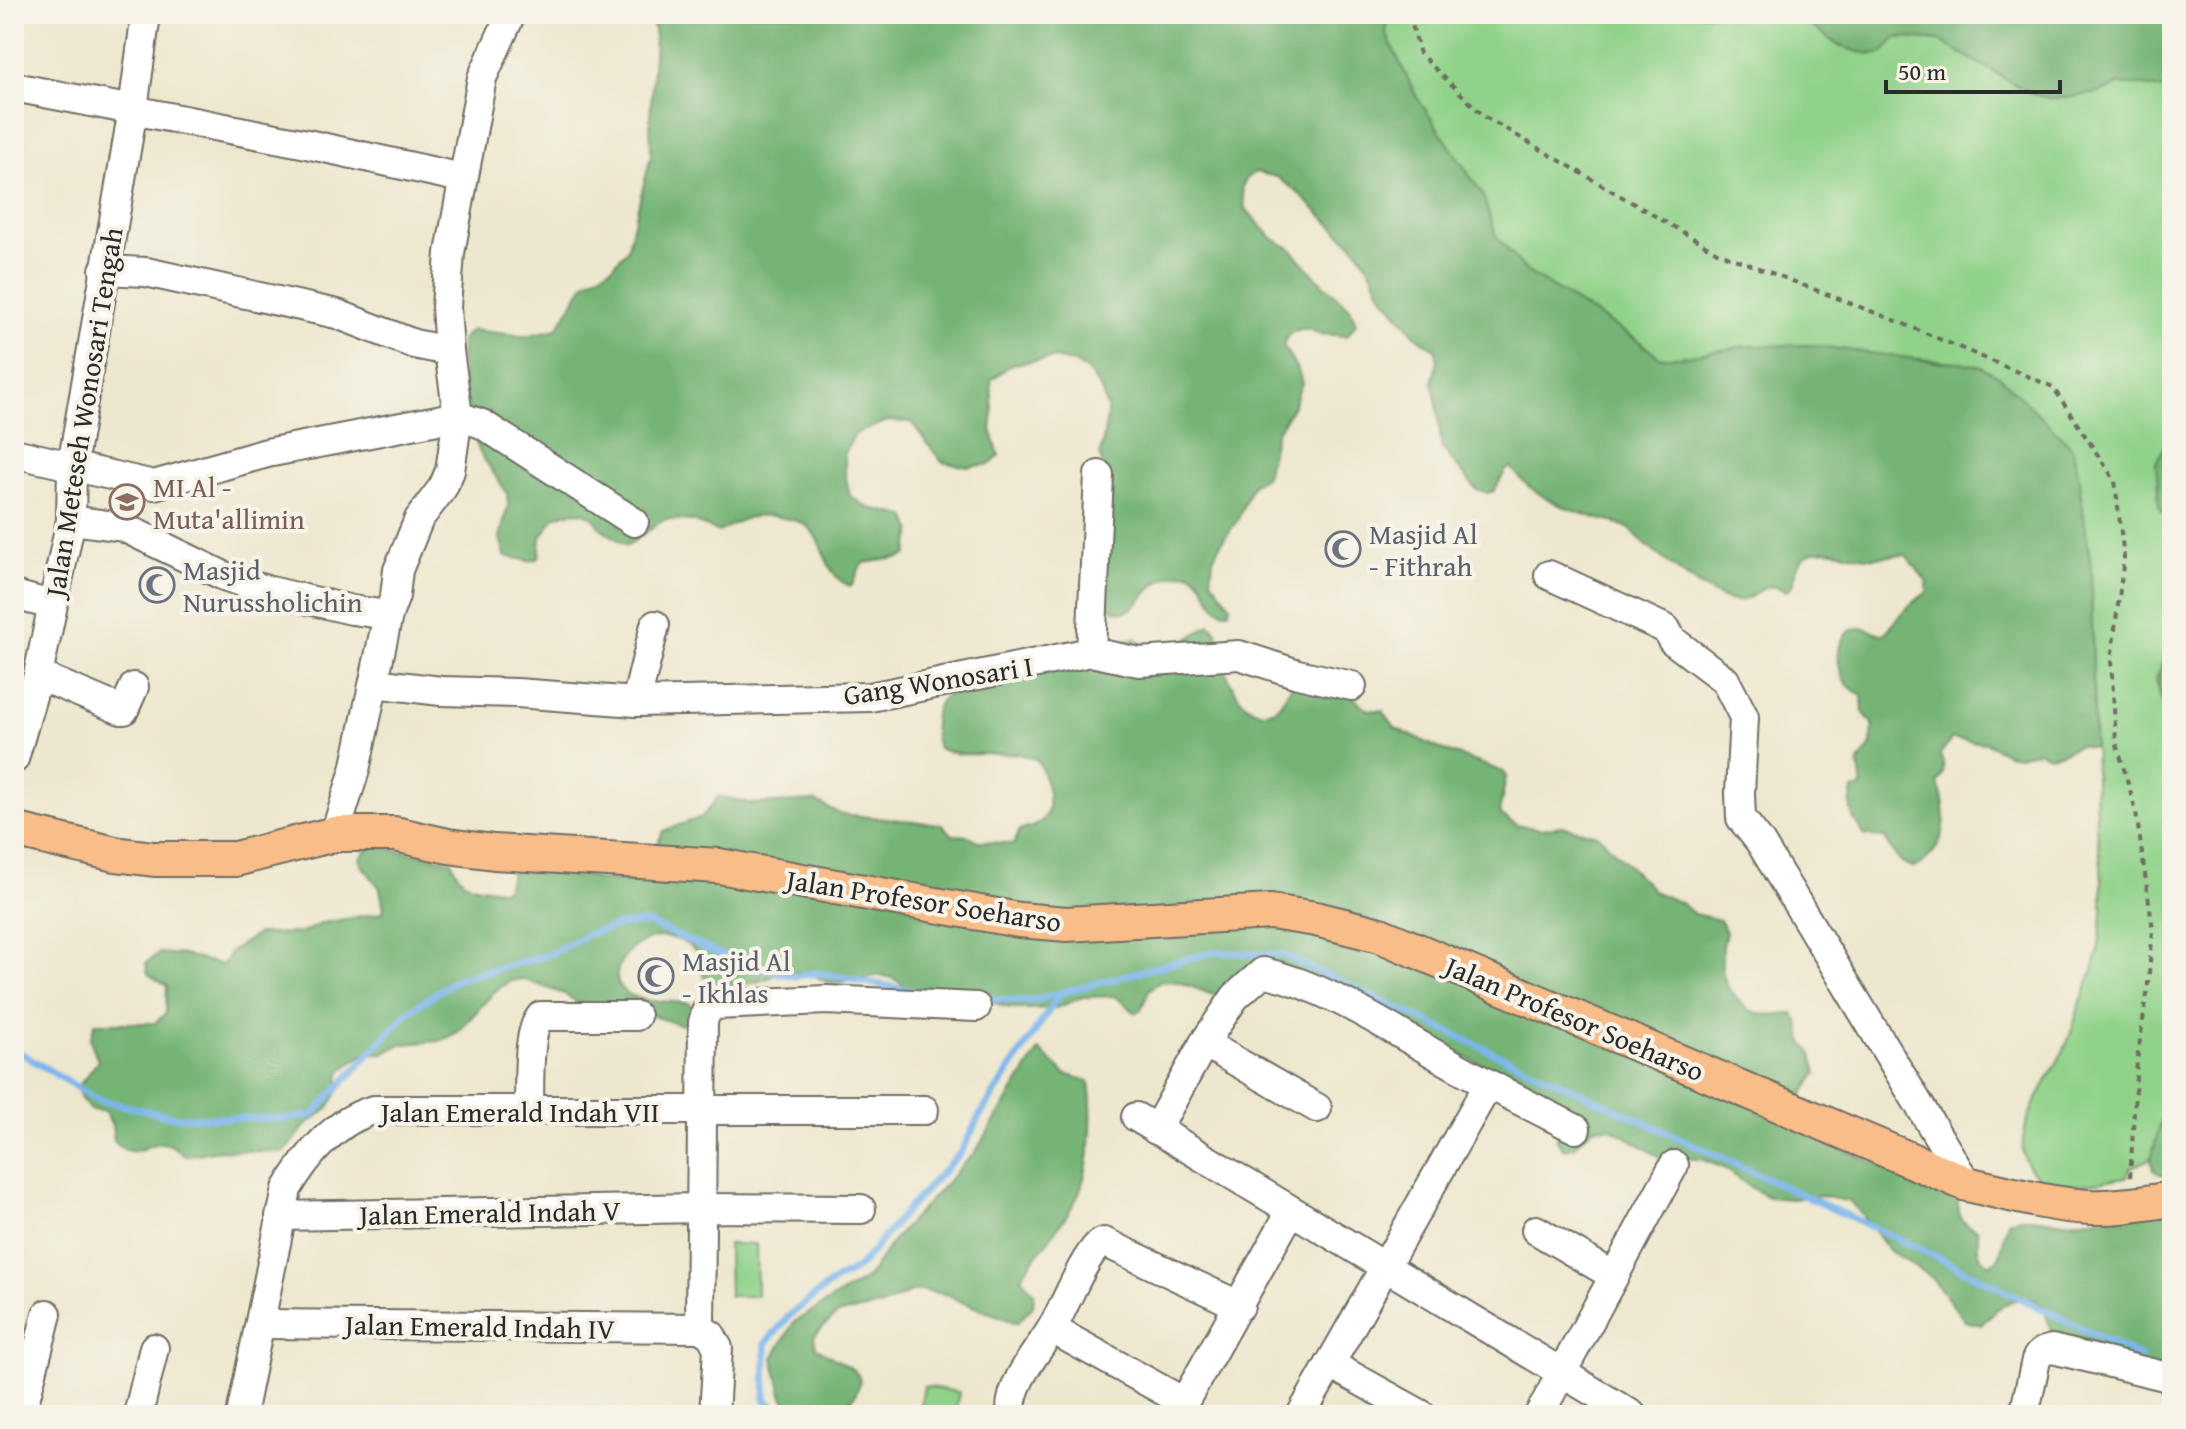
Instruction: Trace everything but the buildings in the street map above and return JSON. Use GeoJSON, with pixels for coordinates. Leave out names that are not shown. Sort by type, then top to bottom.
{"type":"FeatureCollection","features":[{"type":"Feature","properties":{"kind":"main road","name":"Jalan Profesor Soeharso"},"geometry":{"type":"LineString","coordinates":[[14,830],[115,854],[154,859],[235,859],[335,834],[395,834],[494,852],[719,866],[1019,920],[1067,924],[1271,912],[1316,919],[1380,935],[1967,1184],[2036,1200],[2091,1207],[2127,1206],[2172,1199]]}},
{"type":"Feature","properties":{"kind":"street","name":"Jalan Meteseh Wonosari Tengah"},"geometry":{"type":"LineString","coordinates":[[14,759],[38,675],[71,520],[72,466],[133,109],[146,14]]}},
{"type":"Feature","properties":{"kind":"street"},"geometry":{"type":"LineString","coordinates":[[335,834],[355,770],[388,615],[395,596],[398,570],[419,519],[443,487],[450,471],[458,416],[446,307],[450,253],[482,78],[511,14]]}},
{"type":"Feature","properties":{"kind":"street"},"geometry":{"type":"LineString","coordinates":[[14,87],[462,178]]}},
{"type":"Feature","properties":{"kind":"street"},"geometry":{"type":"LineString","coordinates":[[104,270],[146,272],[337,314],[414,344],[449,351]]}},
{"type":"Feature","properties":{"kind":"street"},"geometry":{"type":"LineString","coordinates":[[14,453],[154,485],[267,453],[458,416],[482,424],[634,522]]}},
{"type":"Feature","properties":{"kind":"street"},"geometry":{"type":"LineString","coordinates":[[1091,652],[1099,475]]}},
{"type":"Feature","properties":{"kind":"street"},"geometry":{"type":"LineString","coordinates":[[71,520],[123,527],[224,576],[266,590],[388,615]]}},
{"type":"Feature","properties":{"kind":"street"},"geometry":{"type":"LineString","coordinates":[[1549,575],[1666,629],[1672,640],[1725,680],[1744,717],[1741,818],[1760,842],[1967,1184]]}},
{"type":"Feature","properties":{"kind":"street"},"geometry":{"type":"LineString","coordinates":[[14,595],[52,605]]}},
{"type":"Feature","properties":{"kind":"street"},"geometry":{"type":"LineString","coordinates":[[636,702],[655,625]]}},
{"type":"Feature","properties":{"kind":"street","name":"Gang Wonosari I"},"geometry":{"type":"LineString","coordinates":[[374,683],[441,691],[636,702],[870,697],[1091,652],[1139,662],[1239,655],[1298,674],[1352,686]]}},
{"type":"Feature","properties":{"kind":"street"},"geometry":{"type":"LineString","coordinates":[[38,675],[121,710],[127,706],[134,687]]}},
{"type":"Feature","properties":{"kind":"street"},"geometry":{"type":"LineString","coordinates":[[1576,1129],[1488,1085],[1333,995],[1297,980],[1263,972],[1235,997],[1146,1123],[1632,1415]]}},
{"type":"Feature","properties":{"kind":"street"},"geometry":{"type":"LineString","coordinates":[[714,1415],[718,1348],[711,1335],[700,1328],[701,1111],[703,1022],[706,1012],[715,1005],[826,1000],[976,1007]]}},
{"type":"Feature","properties":{"kind":"street"},"geometry":{"type":"LineString","coordinates":[[529,1110],[532,1034],[541,1016],[636,1016]]}},
{"type":"Feature","properties":{"kind":"street"},"geometry":{"type":"LineString","coordinates":[[1204,1043],[1317,1108]]}},
{"type":"Feature","properties":{"kind":"street"},"geometry":{"type":"LineString","coordinates":[[1301,1415],[1488,1085]]}},
{"type":"Feature","properties":{"kind":"street","name":"Jalan Emerald Indah VII"},"geometry":{"type":"LineString","coordinates":[[280,1216],[287,1189],[297,1172],[342,1123],[374,1110],[924,1110]]}},
{"type":"Feature","properties":{"kind":"street"},"geometry":{"type":"LineString","coordinates":[[1539,1415],[1674,1165]]}},
{"type":"Feature","properties":{"kind":"street","name":"Jalan Emerald Indah V"},"geometry":{"type":"LineString","coordinates":[[280,1216],[700,1208],[861,1209]]}},
{"type":"Feature","properties":{"kind":"street"},"geometry":{"type":"LineString","coordinates":[[1052,1329],[1181,1408],[1291,1211]]}},
{"type":"Feature","properties":{"kind":"street"},"geometry":{"type":"LineString","coordinates":[[241,1415],[280,1216]]}},
{"type":"Feature","properties":{"kind":"street"},"geometry":{"type":"LineString","coordinates":[[1536,1230],[1614,1276]]}},
{"type":"Feature","properties":{"kind":"street"},"geometry":{"type":"LineString","coordinates":[[1015,1415],[1011,1402],[1026,1369],[1052,1329],[1096,1246],[1104,1242],[1240,1306]]}},
{"type":"Feature","properties":{"kind":"street"},"geometry":{"type":"LineString","coordinates":[[21,1415],[47,1314]]}},
{"type":"Feature","properties":{"kind":"street","name":"Jalan Emerald Indah IV"},"geometry":{"type":"LineString","coordinates":[[260,1324],[700,1328]]}},
{"type":"Feature","properties":{"kind":"street"},"geometry":{"type":"LineString","coordinates":[[138,1415],[154,1348]]}},
{"type":"Feature","properties":{"kind":"street"},"geometry":{"type":"LineString","coordinates":[[2024,1415],[2036,1360],[2046,1350],[2172,1378]]}},
{"type":"Feature","properties":{"kind":"street"},"geometry":{"type":"LineString","coordinates":[[1330,1364],[1422,1415]]}},
{"type":"Feature","properties":{"kind":"path"},"geometry":{"type":"LineString","coordinates":[[1409,14],[1420,54],[1485,117],[1717,252],[1899,322],[2053,387],[2115,481],[2124,558],[2111,660],[2116,741],[2136,812],[2153,930],[2137,1060],[2127,1206]]}},
{"type":"Feature","properties":{"kind":"green space"},"geometry":{"type":"Polygon","coordinates":[[[651,14],[1387,14],[1386,34],[1416,96],[1482,194],[1496,236],[1526,271],[1659,357],[1681,357],[1745,346],[1810,345],[1938,362],[1960,362],[1999,376],[2071,446],[2077,467],[2091,568],[2094,748],[2079,745],[2049,756],[2038,751],[2018,756],[2007,754],[1987,743],[1952,739],[1940,754],[1944,769],[1938,783],[1945,819],[1940,841],[1934,851],[1914,868],[1904,863],[1893,853],[1885,838],[1864,835],[1852,814],[1850,804],[1853,790],[1860,789],[1862,784],[1858,763],[1871,745],[1873,725],[1863,712],[1862,696],[1843,677],[1839,651],[1845,635],[1851,630],[1863,628],[1884,634],[1910,605],[1927,592],[1927,582],[1906,555],[1873,557],[1816,551],[1801,560],[1790,589],[1785,591],[1769,587],[1741,601],[1734,601],[1712,593],[1688,578],[1628,528],[1569,509],[1537,493],[1511,467],[1494,491],[1477,490],[1442,448],[1432,382],[1438,361],[1436,350],[1415,335],[1380,292],[1357,249],[1296,191],[1277,177],[1256,172],[1247,178],[1242,187],[1245,208],[1272,238],[1290,248],[1350,308],[1356,323],[1347,336],[1318,334],[1303,329],[1293,332],[1285,340],[1283,345],[1302,383],[1293,406],[1276,433],[1266,476],[1252,485],[1238,519],[1213,559],[1211,579],[1231,606],[1229,611],[1218,608],[1201,581],[1191,573],[1163,579],[1124,612],[1102,604],[1108,488],[1100,455],[1107,407],[1101,390],[1089,372],[1074,363],[1056,358],[1012,364],[991,380],[991,429],[999,456],[991,464],[968,467],[942,462],[911,422],[887,421],[855,434],[845,452],[845,474],[850,496],[869,508],[906,516],[912,531],[907,554],[864,563],[851,586],[836,576],[808,527],[794,520],[769,516],[747,518],[719,532],[693,521],[665,519],[627,546],[602,529],[592,516],[581,512],[564,513],[555,517],[541,537],[539,558],[529,561],[505,556],[500,538],[508,505],[507,493],[476,443],[474,421],[463,391],[461,340],[471,330],[525,336],[557,329],[585,283],[613,266],[627,250],[651,156],[655,36],[651,14]]]}},
{"type":"Feature","properties":{"kind":"green space"},"geometry":{"type":"Polygon","coordinates":[[[1387,14],[1789,14],[1805,21],[1840,47],[1882,53],[1895,37],[1940,41],[2032,94],[2053,99],[2099,93],[2119,85],[2142,85],[2172,92],[2172,435],[2159,506],[2172,528],[2172,636],[2156,679],[2172,726],[2172,1081],[2151,1159],[2131,1167],[2126,1177],[2071,1185],[2045,1181],[2026,1162],[2023,1149],[2034,1104],[2066,1045],[2092,972],[2102,921],[2102,873],[2096,826],[2091,568],[2077,467],[2071,446],[1981,367],[1961,362],[1745,346],[1681,357],[1659,357],[1641,342],[1526,271],[1496,236],[1482,194],[1416,96],[1386,34],[1387,14]]]}},
{"type":"Feature","properties":{"kind":"green space"},"geometry":{"type":"Polygon","coordinates":[[[1789,14],[2172,14],[2172,92],[2142,85],[2119,85],[2099,93],[2053,99],[2032,94],[1940,41],[1896,37],[1882,54],[1853,51],[1789,14]]]}},
{"type":"Feature","properties":{"kind":"green space"},"geometry":{"type":"Polygon","coordinates":[[[2170,435],[2172,528],[2159,506],[2156,463],[2170,435]]]}},
{"type":"Feature","properties":{"kind":"green space"},"geometry":{"type":"Polygon","coordinates":[[[1210,624],[1217,632],[1221,656],[1232,685],[1249,707],[1261,712],[1273,710],[1292,686],[1303,680],[1350,694],[1366,709],[1383,711],[1395,728],[1438,748],[1504,772],[1506,777],[1499,813],[1516,825],[1541,829],[1562,826],[1598,835],[1655,892],[1681,903],[1694,914],[1720,920],[1726,932],[1722,970],[1733,994],[1753,1012],[1764,1015],[1793,1013],[1799,1022],[1803,1043],[1811,1050],[1817,1073],[1802,1096],[1823,1141],[1876,1164],[1958,1193],[1960,1216],[1966,1224],[1977,1229],[1979,1253],[1985,1261],[1991,1264],[1999,1258],[2008,1221],[2015,1219],[2064,1221],[2172,1211],[2172,1380],[2053,1337],[2043,1305],[2034,1300],[2026,1298],[2009,1302],[1981,1325],[1965,1321],[1932,1278],[1887,1249],[1848,1201],[1820,1196],[1791,1199],[1768,1197],[1724,1168],[1701,1159],[1662,1158],[1611,1128],[1594,1127],[1574,1147],[1564,1149],[1557,1140],[1557,1130],[1507,1076],[1295,983],[1213,995],[1179,982],[1161,981],[1149,990],[1141,1010],[1136,1013],[1115,996],[1083,997],[1056,1008],[1024,1009],[1006,1007],[981,998],[910,991],[889,977],[880,976],[829,982],[812,974],[780,972],[768,979],[740,985],[716,983],[703,976],[701,961],[692,948],[675,939],[658,937],[630,951],[621,962],[617,975],[620,986],[630,995],[645,1000],[690,1004],[693,1009],[690,1019],[681,1025],[643,1013],[578,1003],[564,994],[522,979],[510,981],[494,992],[459,1031],[449,1037],[439,1041],[401,1044],[384,1053],[367,1053],[353,1061],[340,1072],[337,1093],[329,1108],[306,1125],[285,1152],[219,1150],[185,1156],[166,1143],[127,1151],[114,1141],[112,1125],[105,1111],[91,1110],[81,1099],[78,1087],[98,1061],[90,1039],[95,1023],[155,1023],[166,1013],[167,986],[148,974],[146,963],[159,953],[183,955],[223,965],[230,952],[257,934],[302,933],[322,923],[380,913],[384,909],[380,888],[361,864],[360,858],[371,845],[452,861],[465,881],[485,888],[503,890],[507,887],[516,860],[579,872],[596,879],[632,880],[645,873],[663,831],[702,817],[719,796],[753,804],[815,801],[840,814],[941,824],[953,835],[1014,844],[1020,830],[1039,823],[1047,811],[1048,791],[1041,766],[1028,756],[963,754],[938,748],[934,719],[941,700],[946,695],[1097,653],[1119,641],[1135,638],[1147,648],[1178,646],[1210,624]]]}},
{"type":"Feature","properties":{"kind":"green space"},"geometry":{"type":"Polygon","coordinates":[[[2172,636],[2172,726],[2158,681],[2172,636]]]}},
{"type":"Feature","properties":{"kind":"green space"},"geometry":{"type":"Polygon","coordinates":[[[1039,1050],[1065,1074],[1089,1081],[1091,1127],[1088,1161],[1073,1205],[1021,1277],[1034,1293],[1033,1306],[1017,1323],[949,1295],[922,1290],[912,1291],[882,1306],[837,1314],[814,1336],[816,1347],[857,1374],[860,1380],[858,1389],[840,1415],[795,1415],[783,1397],[773,1358],[794,1322],[867,1278],[895,1238],[976,1151],[1039,1050]]]}},
{"type":"Feature","properties":{"kind":"green space"},"geometry":{"type":"Polygon","coordinates":[[[2172,1081],[2172,1175],[2162,1175],[2153,1170],[2151,1159],[2172,1081]]]}},
{"type":"Feature","properties":{"kind":"green space"},"geometry":{"type":"Polygon","coordinates":[[[728,1244],[756,1244],[757,1296],[729,1296],[728,1244]]]}},
{"type":"Feature","properties":{"kind":"green space"},"geometry":{"type":"Polygon","coordinates":[[[924,1386],[959,1392],[955,1415],[919,1415],[924,1386]]]}},
{"type":"Feature","properties":{"kind":"waterway"},"geometry":{"type":"LineString","coordinates":[[14,1049],[98,1100],[175,1117],[288,1119],[313,1115],[408,1012],[457,979],[546,956],[586,935],[619,925],[648,923],[747,966],[795,976],[818,973],[913,991]]}},
{"type":"Feature","properties":{"kind":"waterway"},"geometry":{"type":"LineString","coordinates":[[977,998],[1031,1001],[1213,952],[1282,955],[1935,1256],[2140,1357]]}},
{"type":"Feature","properties":{"kind":"waterway"},"geometry":{"type":"LineString","coordinates":[[783,1415],[765,1399],[766,1343],[790,1315],[830,1284],[860,1266],[962,1151],[979,1117],[1059,995]]}},
{"type":"Feature","properties":{"kind":"place","name":"MI Al - Muta'allimin"},"geometry":{"type":"Point","coordinates":[127,502]}},
{"type":"Feature","properties":{"kind":"place","name":"Masjid Al - Fithrah"},"geometry":{"type":"Point","coordinates":[1343,549]}},
{"type":"Feature","properties":{"kind":"place","name":"Masjid Nurussholichin"},"geometry":{"type":"Point","coordinates":[157,585]}},
{"type":"Feature","properties":{"kind":"place","name":"Masjid Al - Ikhlas"},"geometry":{"type":"Point","coordinates":[656,976]}}]}
